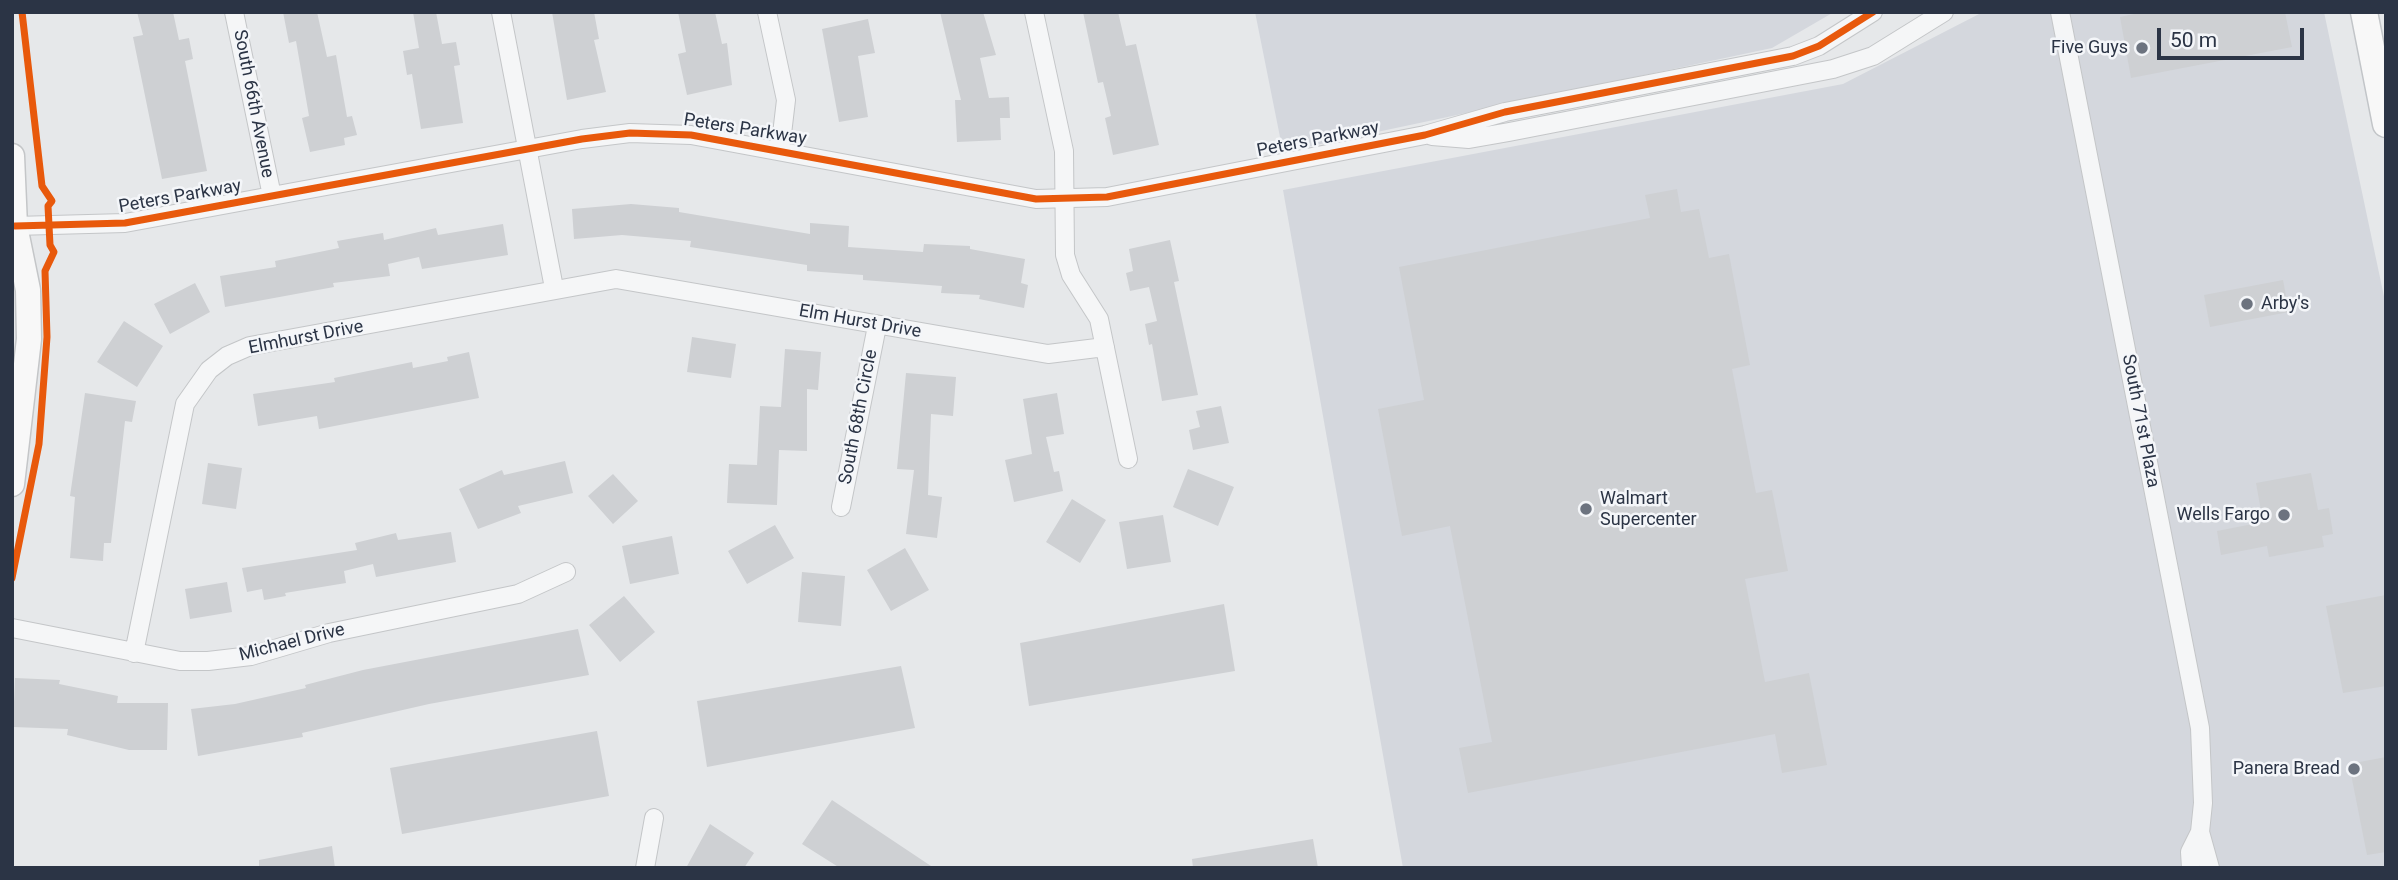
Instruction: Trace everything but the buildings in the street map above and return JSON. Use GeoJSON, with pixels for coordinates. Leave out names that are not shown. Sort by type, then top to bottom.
{"type":"FeatureCollection","features":[{"type":"Feature","properties":{"kind":"main road"},"geometry":{"type":"LineString","coordinates":[[2364,12],[2386,124]]}},
{"type":"Feature","properties":{"kind":"street","name":"South 66th Avenue"},"geometry":{"type":"LineString","coordinates":[[234,12],[272,196]]}},
{"type":"Feature","properties":{"kind":"street"},"geometry":{"type":"LineString","coordinates":[[501,12],[554,288]]}},
{"type":"Feature","properties":{"kind":"street"},"geometry":{"type":"LineString","coordinates":[[767,12],[786,100],[780,151]]}},
{"type":"Feature","properties":{"kind":"street"},"geometry":{"type":"LineString","coordinates":[[1034,12],[1064,151],[1063,242],[1068,266],[1099,319],[1128,459]]}},
{"type":"Feature","properties":{"kind":"street"},"geometry":{"type":"LineString","coordinates":[[1426,135],[1505,112],[1793,56],[1819,46],[1873,12]]}},
{"type":"Feature","properties":{"kind":"street"},"geometry":{"type":"LineString","coordinates":[[1426,135],[1469,139],[1833,69],[1873,56],[1944,12]]}},
{"type":"Feature","properties":{"kind":"street","name":"South 71st Plaza"},"geometry":{"type":"LineString","coordinates":[[2060,12],[2200,728],[2204,766],[2200,832],[2210,868]]}},
{"type":"Feature","properties":{"kind":"street","name":"Peters Parkway"},"geometry":{"type":"LineString","coordinates":[[14,235],[125,223],[528,149],[630,133],[691,135],[1036,199],[1064,200],[1107,197],[1426,135]]}},
{"type":"Feature","properties":{"kind":"street"},"geometry":{"type":"LineString","coordinates":[[12,156],[14,235],[28,290],[29,339],[12,484]]}},
{"type":"Feature","properties":{"kind":"street","name":"Elmhurst Drive"},"geometry":{"type":"LineString","coordinates":[[134,653],[185,404],[209,370],[227,356],[250,346],[341,332],[554,288],[616,279]]}},
{"type":"Feature","properties":{"kind":"street","name":"Elm Hurst Drive"},"geometry":{"type":"LineString","coordinates":[[616,279],[1048,354],[1105,347]]}},
{"type":"Feature","properties":{"kind":"street","name":"South 68th Circle"},"geometry":{"type":"LineString","coordinates":[[841,507],[877,326]]}},
{"type":"Feature","properties":{"kind":"street","name":"Michael Drive"},"geometry":{"type":"LineString","coordinates":[[12,628],[180,661],[251,656],[329,633],[518,594],[566,572]]}},
{"type":"Feature","properties":{"kind":"street"},"geometry":{"type":"LineString","coordinates":[[645,868],[654,818]]}},
{"type":"Feature","properties":{"kind":"street","name":"South 71st Plaza"},"geometry":{"type":"LineString","coordinates":[[2190,868],[2189,852],[2200,832]]}},
{"type":"Feature","properties":{"kind":"shaded area"},"geometry":{"type":"Polygon","coordinates":[[[1255,12],[1834,12],[1772,48],[1283,152],[1255,12]]]}},
{"type":"Feature","properties":{"kind":"shaded area"},"geometry":{"type":"Polygon","coordinates":[[[1983,12],[2324,12],[2386,306],[2386,868],[1403,868],[1283,190],[1843,84],[1983,12]]]}},
{"type":"Feature","properties":{"kind":"cycle path"},"geometry":{"type":"LineString","coordinates":[[12,578],[39,444],[47,337],[45,271],[54,252],[50,245],[48,206],[52,201],[42,186],[22,12]]}},
{"type":"Feature","properties":{"kind":"cycle path"},"geometry":{"type":"LineString","coordinates":[[15,226],[125,223],[582,139],[630,133],[691,135],[1036,199],[1107,197],[1425,135],[1505,112],[1793,56],[1819,46],[1873,12]]}},
{"type":"Feature","properties":{"kind":"place","name":"Five Guys"},"geometry":{"type":"Point","coordinates":[2142,48]}},
{"type":"Feature","properties":{"kind":"place","name":"Arby's"},"geometry":{"type":"Point","coordinates":[2247,304]}},
{"type":"Feature","properties":{"kind":"place","name":"Walmart Supercenter"},"geometry":{"type":"Point","coordinates":[1586,509]}},
{"type":"Feature","properties":{"kind":"place","name":"Wells Fargo"},"geometry":{"type":"Point","coordinates":[2284,515]}},
{"type":"Feature","properties":{"kind":"place","name":"Panera Bread"},"geometry":{"type":"Point","coordinates":[2354,769]}}]}
